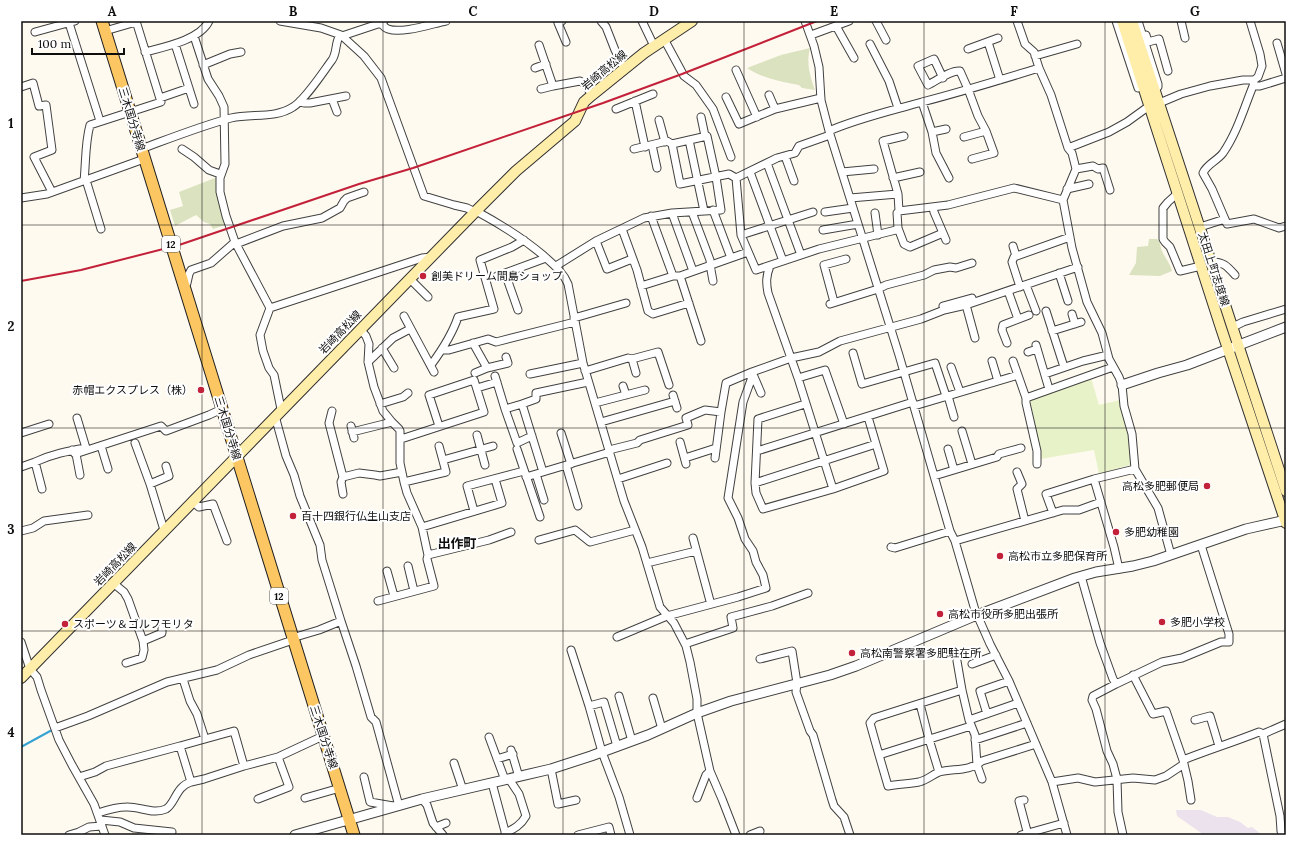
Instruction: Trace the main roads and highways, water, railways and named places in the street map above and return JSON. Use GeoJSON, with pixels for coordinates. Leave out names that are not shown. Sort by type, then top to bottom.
{"type":"FeatureCollection","features":[{"type":"Feature","properties":{"kind":"main road","name":"岩崎高松線"},"geometry":{"type":"LineString","coordinates":[[21,678],[475,211],[516,171],[574,121],[584,102],[624,68],[692,21]]}},
{"type":"Feature","properties":{"kind":"main road","name":"太田上町志度線"},"geometry":{"type":"LineString","coordinates":[[1122,21],[1151,106],[1228,350],[1286,521]]}},
{"type":"Feature","properties":{"kind":"main road","name":"太田上町志度線"},"geometry":{"type":"LineString","coordinates":[[1132,21],[1154,90],[1151,106],[1200,227],[1286,491]]}},
{"type":"Feature","properties":{"kind":"main road","name":"三木国分寺線"},"geometry":{"type":"LineString","coordinates":[[103,26],[354,835]]}},
{"type":"Feature","properties":{"kind":"waterway"},"geometry":{"type":"LineString","coordinates":[[21,747],[52,730]]}},
{"type":"Feature","properties":{"kind":"railway"},"geometry":{"type":"LineString","coordinates":[[21,281],[81,270],[179,245],[359,184],[413,168],[603,103],[817,21]]}},
{"type":"Feature","properties":{"kind":"place","name":"創美ドリーム間島ショップ"},"geometry":{"type":"Point","coordinates":[423,276]}},
{"type":"Feature","properties":{"kind":"place","name":"赤帽エクスプレス（株）"},"geometry":{"type":"Point","coordinates":[201,390]}},
{"type":"Feature","properties":{"kind":"place","name":"高松多肥郵便局"},"geometry":{"type":"Point","coordinates":[1207,486]}},
{"type":"Feature","properties":{"kind":"place","name":"百十四銀行仏生山支店"},"geometry":{"type":"Point","coordinates":[293,516]}},
{"type":"Feature","properties":{"kind":"place","name":"多肥幼稚園"},"geometry":{"type":"Point","coordinates":[1116,532]}},
{"type":"Feature","properties":{"kind":"place","name":"高松市立多肥保育所"},"geometry":{"type":"Point","coordinates":[1000,556]}},
{"type":"Feature","properties":{"kind":"place","name":"高松市役所多肥出張所"},"geometry":{"type":"Point","coordinates":[940,614]}},
{"type":"Feature","properties":{"kind":"place","name":"多肥小学校"},"geometry":{"type":"Point","coordinates":[1162,622]}},
{"type":"Feature","properties":{"kind":"place","name":"スポーツ＆ゴルフモリタ"},"geometry":{"type":"Point","coordinates":[65,624]}},
{"type":"Feature","properties":{"kind":"place","name":"高松南警察署多肥駐在所"},"geometry":{"type":"Point","coordinates":[852,653]}},
{"type":"Feature","properties":{"kind":"district","name":"出作町"},"geometry":{"type":"Point","coordinates":[457,543]}}]}
